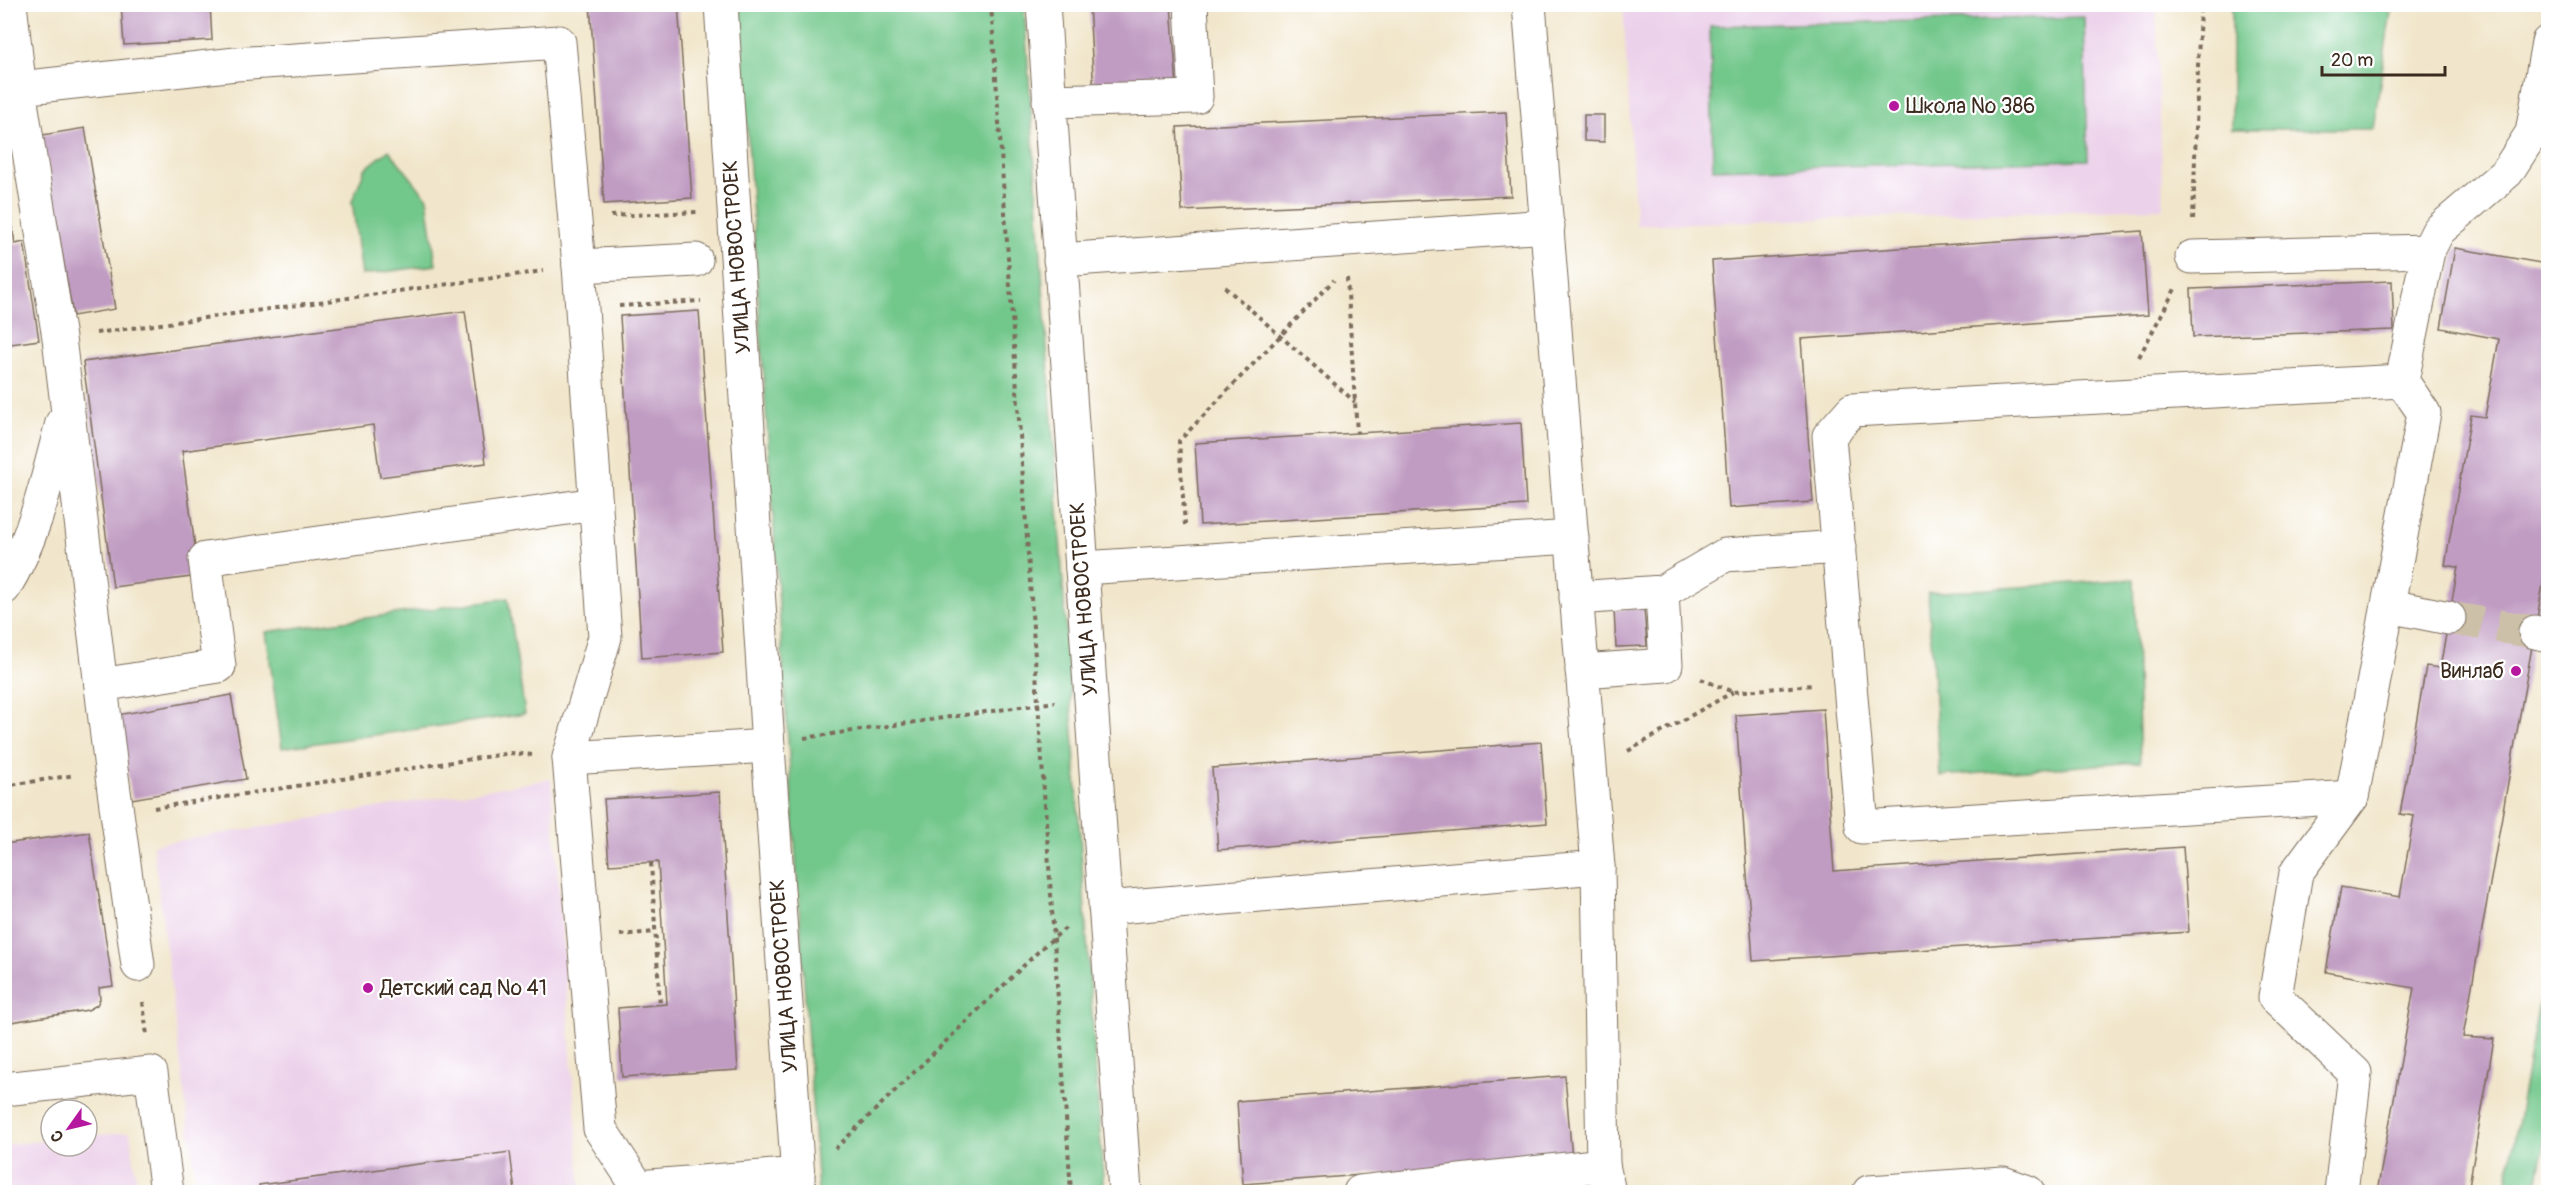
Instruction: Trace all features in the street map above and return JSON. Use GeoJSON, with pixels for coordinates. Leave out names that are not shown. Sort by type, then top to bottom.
{"type":"FeatureCollection","features":[{"type":"Feature","properties":{"kind":"street"},"geometry":{"type":"LineString","coordinates":[[10,4],[15,102],[59,338],[111,769],[138,964]]}},
{"type":"Feature","properties":{"kind":"street","name":"УЛИЦА НОВОСТРОЕК"},"geometry":{"type":"LineString","coordinates":[[721,4],[780,743],[798,1183]]}},
{"type":"Feature","properties":{"kind":"street","name":"УЛИЦА НОВОСТРОЕК"},"geometry":{"type":"LineString","coordinates":[[1043,4],[1125,1192]]}},
{"type":"Feature","properties":{"kind":"street"},"geometry":{"type":"LineString","coordinates":[[1049,101],[1196,97],[1191,4]]}},
{"type":"Feature","properties":{"kind":"street"},"geometry":{"type":"LineString","coordinates":[[1360,1192],[1606,1179],[1598,867],[1529,4]]}},
{"type":"Feature","properties":{"kind":"street"},"geometry":{"type":"LineString","coordinates":[[15,102],[236,64],[559,42],[579,266],[605,637],[553,757],[600,1129],[638,1190],[798,1183]]}},
{"type":"Feature","properties":{"kind":"street"},"geometry":{"type":"LineString","coordinates":[[2341,1192],[2355,1073],[2275,997],[2296,873],[2352,797],[2424,412],[2402,381],[2428,251],[2438,231],[2507,172],[2532,133],[2548,42]]}},
{"type":"Feature","properties":{"kind":"street"},"geometry":{"type":"LineString","coordinates":[[1060,260],[1185,251],[1345,254],[1548,226]]}},
{"type":"Feature","properties":{"kind":"street"},"geometry":{"type":"LineString","coordinates":[[2192,257],[2428,251]]}},
{"type":"Feature","properties":{"kind":"street"},"geometry":{"type":"LineString","coordinates":[[579,266],[696,260]]}},
{"type":"Feature","properties":{"kind":"street"},"geometry":{"type":"LineString","coordinates":[[2352,797],[1862,827],[1829,436],[1852,410],[2402,381]]}},
{"type":"Feature","properties":{"kind":"street"},"geometry":{"type":"LineString","coordinates":[[4,588],[15,570],[37,520],[66,405]]}},
{"type":"Feature","properties":{"kind":"street"},"geometry":{"type":"LineString","coordinates":[[101,685],[219,666],[205,559],[596,504]]}},
{"type":"Feature","properties":{"kind":"street"},"geometry":{"type":"LineString","coordinates":[[1082,568],[1572,537]]}},
{"type":"Feature","properties":{"kind":"street"},"geometry":{"type":"LineString","coordinates":[[1576,598],[1662,592],[1725,555],[1839,547]]}},
{"type":"Feature","properties":{"kind":"street"},"geometry":{"type":"LineString","coordinates":[[1582,671],[1666,665],[1662,592]]}},
{"type":"Feature","properties":{"kind":"street"},"geometry":{"type":"LineString","coordinates":[[2389,606],[2449,618]]}},
{"type":"Feature","properties":{"kind":"street"},"geometry":{"type":"LineString","coordinates":[[553,757],[780,743]]}},
{"type":"Feature","properties":{"kind":"street"},"geometry":{"type":"LineString","coordinates":[[1105,908],[1598,867]]}},
{"type":"Feature","properties":{"kind":"street"},"geometry":{"type":"LineString","coordinates":[[4,1089],[151,1073],[167,1192]]}},
{"type":"Feature","properties":{"kind":"street"},"geometry":{"type":"LineString","coordinates":[[1886,1192],[2003,1183],[2028,1192]]}},
{"type":"Feature","properties":{"kind":"path"},"geometry":{"type":"LineString","coordinates":[[991,4],[1052,939],[1071,1192]]}},
{"type":"Feature","properties":{"kind":"path"},"geometry":{"type":"LineString","coordinates":[[2118,396],[2192,257],[2200,4]]}},
{"type":"Feature","properties":{"kind":"path"},"geometry":{"type":"LineString","coordinates":[[575,218],[692,212]]}},
{"type":"Feature","properties":{"kind":"path"},"geometry":{"type":"LineString","coordinates":[[1185,251],[1355,402]]}},
{"type":"Feature","properties":{"kind":"path"},"geometry":{"type":"LineString","coordinates":[[1187,561],[1179,441],[1280,336],[1345,254]]}},
{"type":"Feature","properties":{"kind":"path"},"geometry":{"type":"LineString","coordinates":[[1345,254],[1357,433]]}},
{"type":"Feature","properties":{"kind":"path"},"geometry":{"type":"LineString","coordinates":[[59,338],[579,266]]}},
{"type":"Feature","properties":{"kind":"path"},"geometry":{"type":"LineString","coordinates":[[582,309],[698,301]]}},
{"type":"Feature","properties":{"kind":"path"},"geometry":{"type":"LineString","coordinates":[[1666,665],[1733,692]]}},
{"type":"Feature","properties":{"kind":"path"},"geometry":{"type":"LineString","coordinates":[[1590,772],[1733,692],[1850,682]]}},
{"type":"Feature","properties":{"kind":"path"},"geometry":{"type":"LineString","coordinates":[[780,743],[1065,701]]}},
{"type":"Feature","properties":{"kind":"path"},"geometry":{"type":"LineString","coordinates":[[148,809],[511,753],[553,757]]}},
{"type":"Feature","properties":{"kind":"path"},"geometry":{"type":"LineString","coordinates":[[4,786],[111,769]]}},
{"type":"Feature","properties":{"kind":"path"},"geometry":{"type":"LineString","coordinates":[[651,863],[660,1005]]}},
{"type":"Feature","properties":{"kind":"path"},"geometry":{"type":"LineString","coordinates":[[653,891],[659,890]]}},
{"type":"Feature","properties":{"kind":"path"},"geometry":{"type":"LineString","coordinates":[[827,1157],[1069,925]]}},
{"type":"Feature","properties":{"kind":"path"},"geometry":{"type":"LineString","coordinates":[[138,964],[151,1073]]}},
{"type":"Feature","properties":{"kind":"path"},"geometry":{"type":"LineString","coordinates":[[659,979],[665,979]]}},
{"type":"Feature","properties":{"kind":"shaded area","name":"Школа № 386"},"geometry":{"type":"Polygon","coordinates":[[[1623,5],[2156,5],[2163,208],[1636,225],[1623,5]]]}},
{"type":"Feature","properties":{"kind":"shaded area","name":"Детский сад № 41"},"geometry":{"type":"Polygon","coordinates":[[[551,779],[581,1192],[197,1192],[153,845],[551,779]]]}},
{"type":"Feature","properties":{"kind":"shaded area"},"geometry":{"type":"Polygon","coordinates":[[[130,1132],[138,1192],[5,1192],[5,1145],[39,1141],[39,1158],[99,1158],[99,1135],[130,1132]]]}},
{"type":"Feature","properties":{"kind":"green space"},"geometry":{"type":"Polygon","coordinates":[[[739,5],[1024,5],[1104,1192],[818,1192],[739,5]]]}},
{"type":"Feature","properties":{"kind":"green space"},"geometry":{"type":"Polygon","coordinates":[[[2232,5],[2392,5],[2373,129],[2232,129],[2232,5]]]}},
{"type":"Feature","properties":{"kind":"green space"},"geometry":{"type":"Polygon","coordinates":[[[2084,17],[2088,160],[1713,169],[1710,26],[2084,17]]]}},
{"type":"Feature","properties":{"kind":"green space"},"geometry":{"type":"Polygon","coordinates":[[[389,150],[427,198],[436,265],[362,275],[352,201],[365,169],[389,150]]]}},
{"type":"Feature","properties":{"kind":"green space"},"geometry":{"type":"Polygon","coordinates":[[[2134,579],[2140,762],[1940,776],[1928,593],[2134,579]]]}},
{"type":"Feature","properties":{"kind":"green space"},"geometry":{"type":"Polygon","coordinates":[[[508,598],[525,714],[282,748],[266,632],[508,598]]]}},
{"type":"Feature","properties":{"kind":"green space"},"geometry":{"type":"Polygon","coordinates":[[[2548,953],[2548,1117],[2535,1192],[2505,1192],[2548,953]]]}},
{"type":"Feature","properties":{"kind":"building"},"geometry":{"type":"Polygon","coordinates":[[[121,4],[210,4],[212,40],[124,45],[121,4]]]}},
{"type":"Feature","properties":{"kind":"building"},"geometry":{"type":"Polygon","coordinates":[[[590,4],[678,4],[692,198],[604,204],[590,4]]]}},
{"type":"Feature","properties":{"kind":"building"},"geometry":{"type":"Polygon","coordinates":[[[1089,4],[1171,4],[1177,88],[1094,94],[1089,4]]]}},
{"type":"Feature","properties":{"kind":"building"},"geometry":{"type":"Polygon","coordinates":[[[1506,112],[1511,196],[1182,211],[1177,127],[1506,112]]]}},
{"type":"Feature","properties":{"kind":"building"},"geometry":{"type":"Polygon","coordinates":[[[1584,115],[1604,115],[1604,142],[1584,141],[1584,115]]]}},
{"type":"Feature","properties":{"kind":"building"},"geometry":{"type":"Polygon","coordinates":[[[85,128],[115,309],[73,316],[42,135],[85,128]]]}},
{"type":"Feature","properties":{"kind":"building"},"geometry":{"type":"Polygon","coordinates":[[[4,209],[10,209],[15,244],[24,242],[39,340],[4,345],[4,209]]]}},
{"type":"Feature","properties":{"kind":"building"},"geometry":{"type":"Polygon","coordinates":[[[2142,231],[2148,315],[1801,339],[1813,502],[1729,508],[1712,261],[2142,231]]]}},
{"type":"Feature","properties":{"kind":"building"},"geometry":{"type":"Polygon","coordinates":[[[2455,248],[2546,264],[2548,255],[2548,556],[2463,1037],[2494,1039],[2468,1192],[2377,1192],[2414,988],[2326,972],[2341,887],[2400,897],[2414,816],[2400,814],[2426,666],[2440,668],[2458,567],[2445,565],[2471,415],[2485,417],[2499,339],[2441,328],[2455,248]]]}},
{"type":"Feature","properties":{"kind":"building"},"geometry":{"type":"Polygon","coordinates":[[[2392,281],[2394,330],[2193,337],[2191,289],[2392,281]]]}},
{"type":"Feature","properties":{"kind":"building"},"geometry":{"type":"Polygon","coordinates":[[[465,311],[486,463],[380,477],[373,425],[182,451],[199,576],[113,587],[83,362],[465,311]]]}},
{"type":"Feature","properties":{"kind":"building"},"geometry":{"type":"Polygon","coordinates":[[[699,311],[723,652],[642,658],[620,316],[699,311]]]}},
{"type":"Feature","properties":{"kind":"building"},"geometry":{"type":"Polygon","coordinates":[[[1521,423],[1526,505],[1200,525],[1195,443],[1521,423]]]}},
{"type":"Feature","properties":{"kind":"building"},"geometry":{"type":"Polygon","coordinates":[[[1644,608],[1647,646],[1616,647],[1614,610],[1644,608]]]}},
{"type":"Feature","properties":{"kind":"building"},"geometry":{"type":"Polygon","coordinates":[[[231,695],[246,779],[132,799],[117,715],[231,695]]]}},
{"type":"Feature","properties":{"kind":"building"},"geometry":{"type":"Polygon","coordinates":[[[1823,709],[1834,871],[2183,847],[2189,932],[1753,961],[1736,715],[1823,709]]]}},
{"type":"Feature","properties":{"kind":"building"},"geometry":{"type":"Polygon","coordinates":[[[1541,742],[1547,823],[1218,850],[1212,768],[1541,742]]]}},
{"type":"Feature","properties":{"kind":"building"},"geometry":{"type":"Polygon","coordinates":[[[720,792],[738,1070],[622,1077],[618,1008],[667,1004],[658,862],[609,865],[604,799],[720,792]]]}},
{"type":"Feature","properties":{"kind":"building"},"geometry":{"type":"Polygon","coordinates":[[[89,832],[113,986],[99,988],[100,999],[97,1005],[88,1010],[4,1023],[4,844],[89,832]]]}},
{"type":"Feature","properties":{"kind":"building"},"geometry":{"type":"Polygon","coordinates":[[[1565,1076],[1572,1159],[1243,1184],[1237,1101],[1565,1076]]]}},
{"type":"Feature","properties":{"kind":"building"},"geometry":{"type":"Polygon","coordinates":[[[510,1152],[515,1192],[260,1192],[259,1185],[510,1152]]]}},
{"type":"Feature","properties":{"kind":"tunnel"},"geometry":{"type":"LineString","coordinates":[[2449,618],[2535,632]]}},
{"type":"Feature","properties":{"kind":"place","name":"Школа № 386"},"geometry":{"type":"Point","coordinates":[1894,106]}},
{"type":"Feature","properties":{"kind":"place","name":"Винлаб"},"geometry":{"type":"Point","coordinates":[2516,671]}},
{"type":"Feature","properties":{"kind":"place","name":"Детский сад № 41"},"geometry":{"type":"Point","coordinates":[368,988]}}]}
